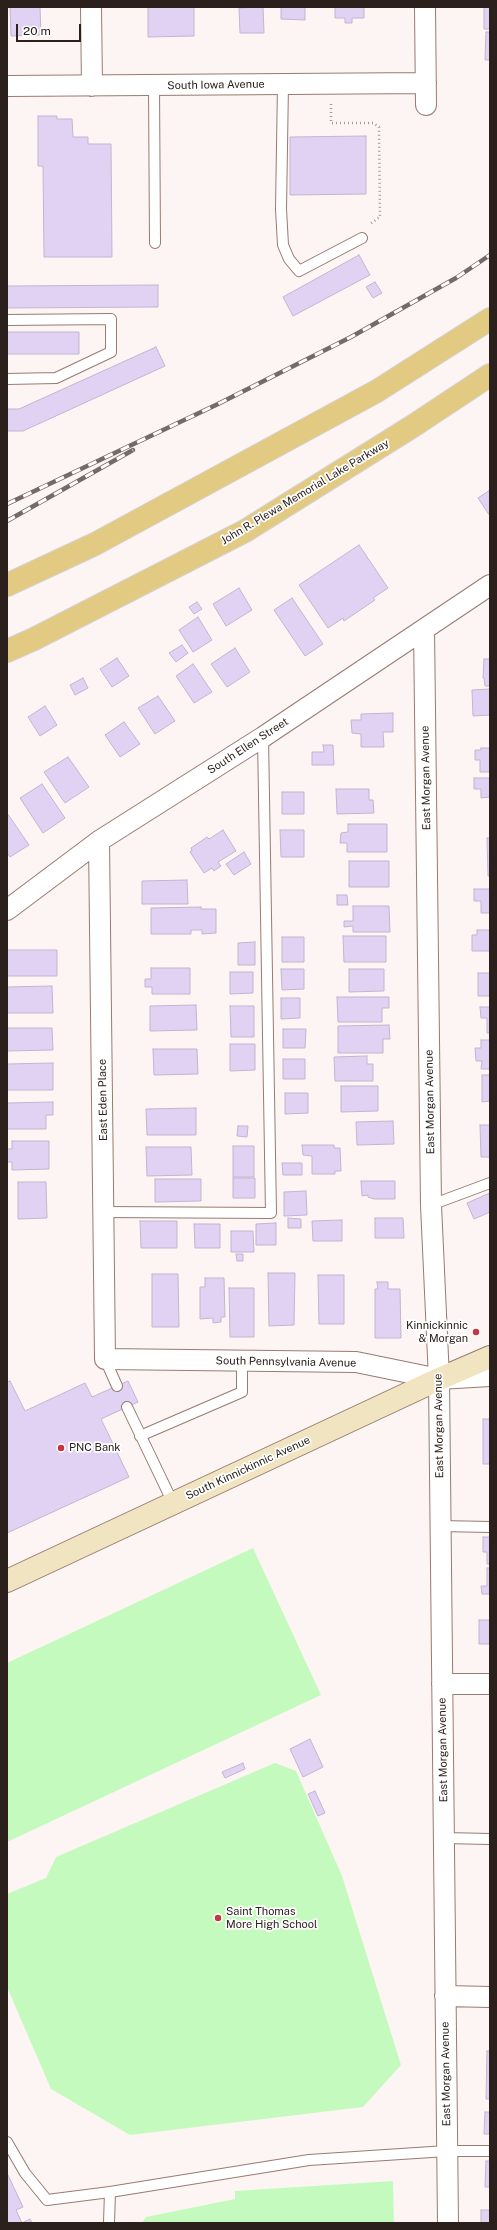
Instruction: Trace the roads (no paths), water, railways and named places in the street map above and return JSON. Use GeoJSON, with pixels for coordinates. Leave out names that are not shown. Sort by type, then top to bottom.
{"type":"FeatureCollection","features":[{"type":"Feature","properties":{"kind":"main road"},"geometry":{"type":"LineString","coordinates":[[7,585],[95,544],[377,391],[490,319]]}},
{"type":"Feature","properties":{"kind":"main road","name":"John R. Plewa Memorial Lake Parkway"},"geometry":{"type":"LineString","coordinates":[[7,651],[34,639],[245,532],[413,426],[490,375]]}},
{"type":"Feature","properties":{"kind":"main road","name":"South Kinnickinnic Avenue"},"geometry":{"type":"LineString","coordinates":[[7,1582],[439,1379],[490,1357]]}},
{"type":"Feature","properties":{"kind":"street"},"geometry":{"type":"LineString","coordinates":[[91,7],[92,86]]}},
{"type":"Feature","properties":{"kind":"street"},"geometry":{"type":"LineString","coordinates":[[425,7],[426,105]]}},
{"type":"Feature","properties":{"kind":"street","name":"South Iowa Avenue"},"geometry":{"type":"LineString","coordinates":[[7,86],[426,83]]}},
{"type":"Feature","properties":{"kind":"street","name":"South Ellen Street"},"geometry":{"type":"LineString","coordinates":[[7,910],[99,841],[263,737],[490,585]]}},
{"type":"Feature","properties":{"kind":"street","name":"East Morgan Avenue"},"geometry":{"type":"LineString","coordinates":[[424,629],[431,1205],[439,1379],[448,2223]]}},
{"type":"Feature","properties":{"kind":"street","name":"East Eden Place"},"geometry":{"type":"LineString","coordinates":[[99,841],[105,1359]]}},
{"type":"Feature","properties":{"kind":"street","name":"South Pennsylvania Avenue"},"geometry":{"type":"LineString","coordinates":[[105,1359],[356,1362],[439,1379],[490,1376]]}},
{"type":"Feature","properties":{"kind":"street"},"geometry":{"type":"LineString","coordinates":[[442,1684],[490,1684]]}},
{"type":"Feature","properties":{"kind":"street"},"geometry":{"type":"LineString","coordinates":[[445,1996],[490,1997]]}},
{"type":"Feature","properties":{"kind":"lane"},"geometry":{"type":"LineString","coordinates":[[283,84],[281,209],[283,245],[289,259],[299,271],[362,238]]}},
{"type":"Feature","properties":{"kind":"lane"},"geometry":{"type":"LineString","coordinates":[[154,86],[155,243]]}},
{"type":"Feature","properties":{"kind":"lane"},"geometry":{"type":"LineString","coordinates":[[7,320],[111,319],[111,352],[56,378],[7,379]]}},
{"type":"Feature","properties":{"kind":"lane"},"geometry":{"type":"LineString","coordinates":[[104,1212],[271,1213],[263,737]]}},
{"type":"Feature","properties":{"kind":"lane"},"geometry":{"type":"LineString","coordinates":[[431,1205],[490,1183]]}},
{"type":"Feature","properties":{"kind":"lane"},"geometry":{"type":"LineString","coordinates":[[105,1359],[117,1386]]}},
{"type":"Feature","properties":{"kind":"lane"},"geometry":{"type":"LineString","coordinates":[[140,1436],[242,1392],[242,1361]]}},
{"type":"Feature","properties":{"kind":"lane"},"geometry":{"type":"LineString","coordinates":[[127,1407],[173,1504]]}},
{"type":"Feature","properties":{"kind":"lane"},"geometry":{"type":"LineString","coordinates":[[440,1526],[490,1527]]}},
{"type":"Feature","properties":{"kind":"lane"},"geometry":{"type":"LineString","coordinates":[[444,1838],[490,1839]]}},
{"type":"Feature","properties":{"kind":"lane"},"geometry":{"type":"LineString","coordinates":[[7,2142],[25,2173],[47,2200],[110,2192],[309,2160],[447,2151],[490,2151]]}},
{"type":"Feature","properties":{"kind":"lane"},"geometry":{"type":"LineString","coordinates":[[109,2223],[110,2192]]}},
{"type":"Feature","properties":{"kind":"railway"},"geometry":{"type":"LineString","coordinates":[[7,504],[218,404],[351,337],[456,278],[490,255]]}},
{"type":"Feature","properties":{"kind":"railway"},"geometry":{"type":"LineString","coordinates":[[7,521],[133,450]]}},
{"type":"Feature","properties":{"kind":"place","name":"Kinnickinnic & Morgan"},"geometry":{"type":"Point","coordinates":[476,1332]}},
{"type":"Feature","properties":{"kind":"place","name":"PNC Bank"},"geometry":{"type":"Point","coordinates":[61,1448]}},
{"type":"Feature","properties":{"kind":"place","name":"Saint Thomas More High School"},"geometry":{"type":"Point","coordinates":[218,1918]}}]}
